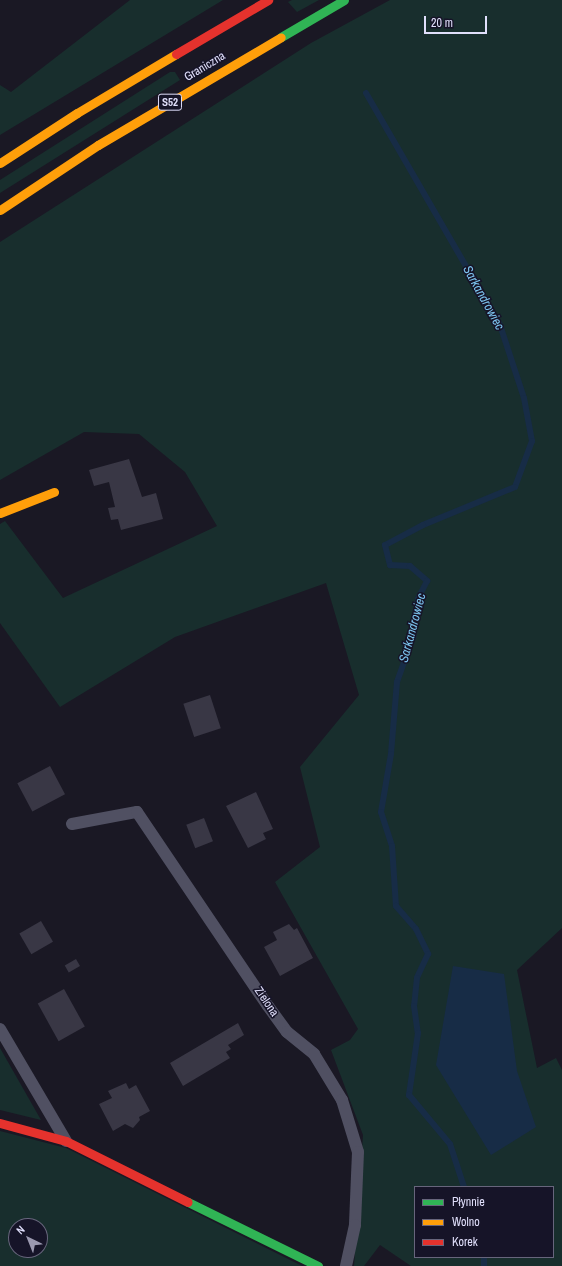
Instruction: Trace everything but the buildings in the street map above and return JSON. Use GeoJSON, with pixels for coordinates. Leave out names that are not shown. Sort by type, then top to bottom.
{"type":"FeatureCollection","features":[{"type":"Feature","properties":{"kind":"main road"},"geometry":{"type":"LineString","coordinates":[[0,163],[17,151],[268,0]]}},
{"type":"Feature","properties":{"kind":"main road","name":"Graniczna"},"geometry":{"type":"LineString","coordinates":[[0,210],[98,145],[344,0]]}},
{"type":"Feature","properties":{"kind":"main road"},"geometry":{"type":"LineString","coordinates":[[0,513],[54,492]]}},
{"type":"Feature","properties":{"kind":"main road"},"geometry":{"type":"LineString","coordinates":[[0,1123],[66,1141],[318,1266]]}},
{"type":"Feature","properties":{"kind":"lane"},"geometry":{"type":"LineString","coordinates":[[0,154],[17,151]]}},
{"type":"Feature","properties":{"kind":"lane","name":"Zielona"},"geometry":{"type":"LineString","coordinates":[[72,824],[137,812],[268,1006],[287,1032],[314,1054],[318,1060],[342,1100],[358,1152],[356,1225],[346,1266]]}},
{"type":"Feature","properties":{"kind":"lane"},"geometry":{"type":"LineString","coordinates":[[0,1029],[66,1141]]}},
{"type":"Feature","properties":{"kind":"green space"},"geometry":{"type":"Polygon","coordinates":[[[130,0],[223,0],[0,135],[0,85],[11,92],[130,0]]]}},
{"type":"Feature","properties":{"kind":"green space"},"geometry":{"type":"Polygon","coordinates":[[[292,0],[319,0],[297,12],[288,2],[292,0]]]}},
{"type":"Feature","properties":{"kind":"green space"},"geometry":{"type":"Polygon","coordinates":[[[390,0],[562,0],[562,928],[517,970],[537,1068],[556,1058],[562,1070],[562,1266],[411,1266],[380,1245],[364,1266],[354,1266],[363,1135],[331,1050],[350,1040],[358,1029],[275,882],[320,847],[300,767],[359,695],[326,583],[175,637],[60,707],[0,623],[0,524],[5,521],[63,598],[217,526],[185,472],[139,434],[84,432],[0,480],[0,242],[311,43],[390,0]]]}},
{"type":"Feature","properties":{"kind":"green space"},"geometry":{"type":"Polygon","coordinates":[[[170,72],[175,72],[180,80],[0,193],[0,180],[170,72]]]}},
{"type":"Feature","properties":{"kind":"green space"},"geometry":{"type":"Polygon","coordinates":[[[0,1048],[41,1120],[0,1110],[0,1048]]]}},
{"type":"Feature","properties":{"kind":"green space"},"geometry":{"type":"Polygon","coordinates":[[[0,1131],[66,1148],[302,1266],[0,1266],[0,1131]]]}},
{"type":"Feature","properties":{"kind":"water"},"geometry":{"type":"Polygon","coordinates":[[[453,966],[504,974],[517,1071],[536,1127],[491,1155],[436,1065],[453,966]]]}},
{"type":"Feature","properties":{"kind":"waterway","name":"Sarkandrowiec"},"geometry":{"type":"LineString","coordinates":[[366,93],[500,325],[524,398],[532,441],[515,487],[423,525],[385,545],[390,565],[410,566],[427,581],[418,599],[413,637],[397,682],[391,754],[381,812],[392,846],[396,906],[416,929],[428,954],[417,978],[414,1006],[418,1033],[409,1095],[450,1144],[464,1186]]}},
{"type":"Feature","properties":{"kind":"waterway","name":"Sarkandrowiec"},"geometry":{"type":"LineString","coordinates":[[484,1258],[484,1266]]}},
{"type":"Feature","properties":{"kind":"traffic: fast"},"geometry":{"type":"LineString","coordinates":[[281,37],[344,0]]}},
{"type":"Feature","properties":{"kind":"traffic: fast"},"geometry":{"type":"LineString","coordinates":[[188,1202],[318,1266]]}},
{"type":"Feature","properties":{"kind":"traffic: slow"},"geometry":{"type":"LineString","coordinates":[[0,210],[98,145],[281,37]]}},
{"type":"Feature","properties":{"kind":"traffic: slow"},"geometry":{"type":"LineString","coordinates":[[0,163],[77,113],[176,54]]}},
{"type":"Feature","properties":{"kind":"traffic: slow"},"geometry":{"type":"LineString","coordinates":[[0,513],[54,492]]}},
{"type":"Feature","properties":{"kind":"traffic: jam"},"geometry":{"type":"LineString","coordinates":[[176,54],[268,0]]}},
{"type":"Feature","properties":{"kind":"traffic: jam"},"geometry":{"type":"LineString","coordinates":[[0,1123],[66,1141],[188,1202]]}}]}
